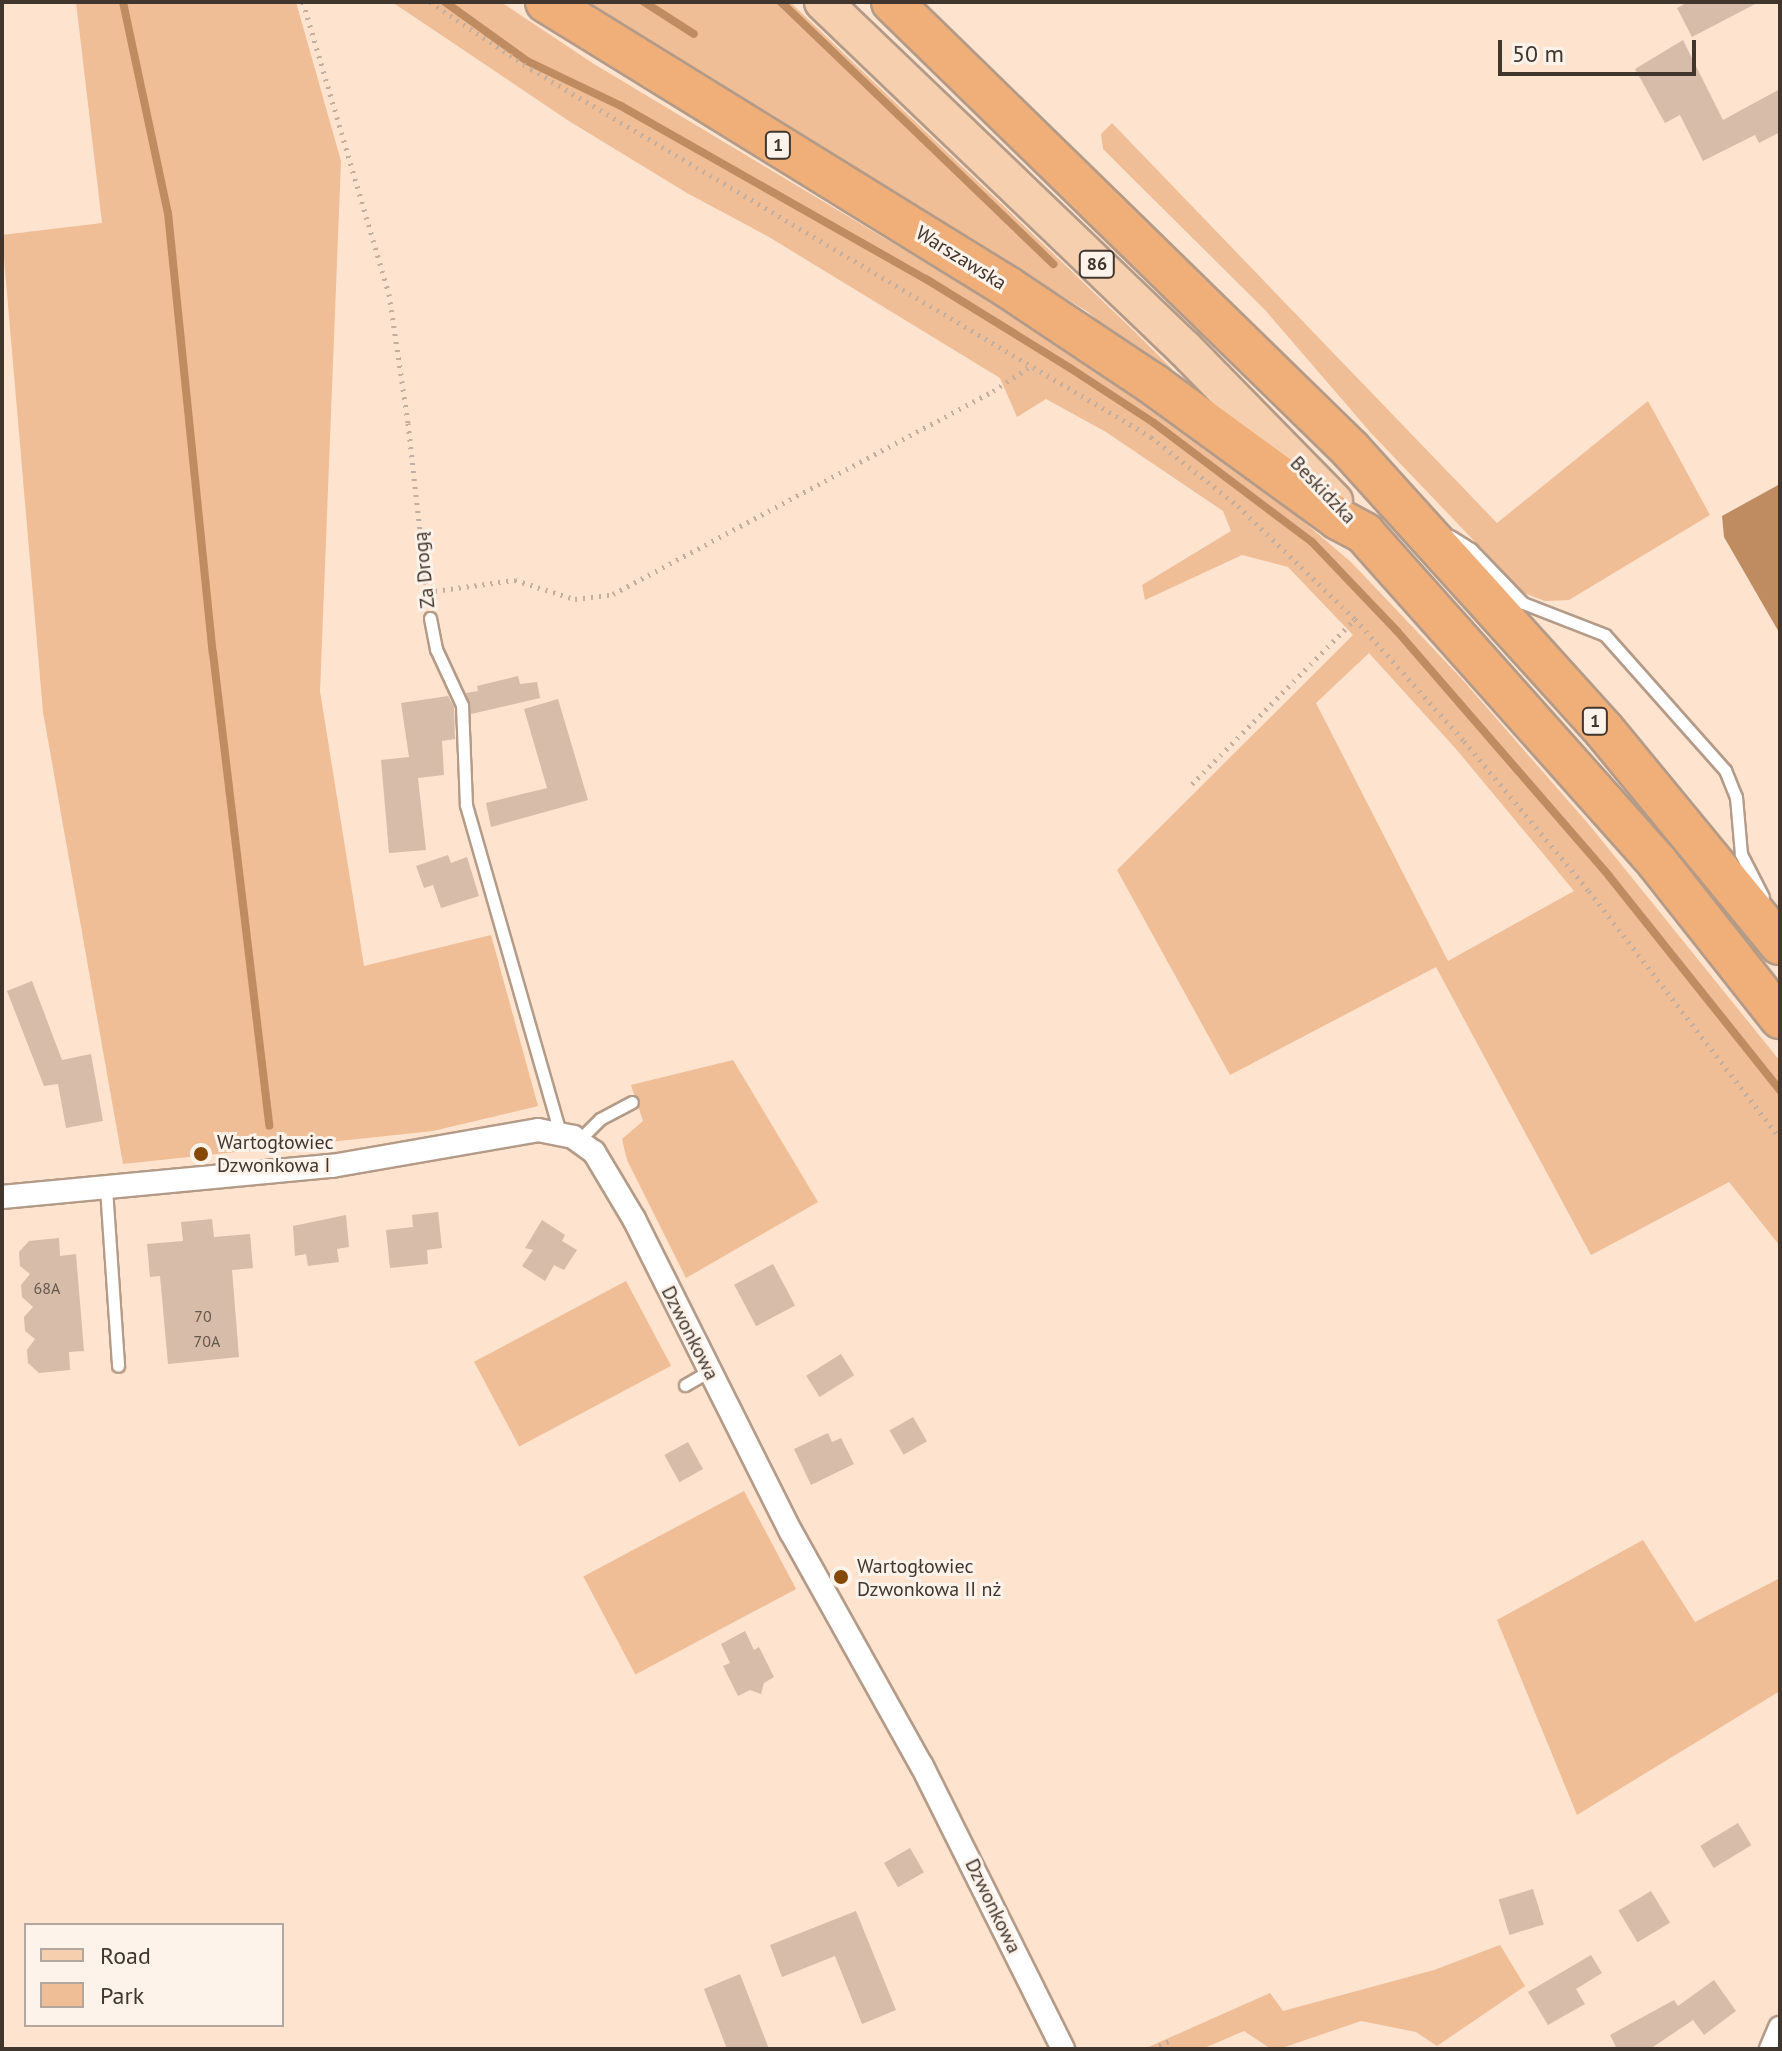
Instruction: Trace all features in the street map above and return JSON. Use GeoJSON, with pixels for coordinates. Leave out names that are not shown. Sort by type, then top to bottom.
{"type":"FeatureCollection","features":[{"type":"Feature","properties":{"kind":"highway","name":"Warszawska"},"geometry":{"type":"LineString","coordinates":[[546,2],[1046,312],[1186,408],[1338,519],[1364,533]]}},
{"type":"Feature","properties":{"kind":"highway","name":"1"},"geometry":{"type":"LineString","coordinates":[[892,2],[1237,335],[1402,505],[1604,730],[1777,931]]}},
{"type":"Feature","properties":{"kind":"highway","name":"Beskidzka"},"geometry":{"type":"LineString","coordinates":[[1364,533],[1657,862],[1780,1018]]}},
{"type":"Feature","properties":{"kind":"main road","name":"Beskidzka"},"geometry":{"type":"LineString","coordinates":[[823,2],[1185,349],[1364,533]]}},
{"type":"Feature","properties":{"kind":"street"},"geometry":{"type":"LineString","coordinates":[[2,1197],[332,1166],[418,1153],[516,1132],[569,1136]]}},
{"type":"Feature","properties":{"kind":"street","name":"Dzwonkowa"},"geometry":{"type":"LineString","coordinates":[[569,1136],[607,1169],[791,1532],[922,1766],[1063,2049]]}},
{"type":"Feature","properties":{"kind":"street"},"geometry":{"type":"LineString","coordinates":[[1771,2049],[1780,2028]]}},
{"type":"Feature","properties":{"kind":"lane"},"geometry":{"type":"LineString","coordinates":[[1402,505],[1471,549],[1523,603],[1605,635],[1725,770],[1736,797],[1741,854],[1767,905]]}},
{"type":"Feature","properties":{"kind":"lane","name":"Za Drogą"},"geometry":{"type":"LineString","coordinates":[[430,618],[436,649],[462,705],[466,805],[569,1136]]}},
{"type":"Feature","properties":{"kind":"lane"},"geometry":{"type":"LineString","coordinates":[[569,1136],[632,1102]]}},
{"type":"Feature","properties":{"kind":"lane"},"geometry":{"type":"LineString","coordinates":[[106,1188],[118,1366]]}},
{"type":"Feature","properties":{"kind":"lane"},"geometry":{"type":"LineString","coordinates":[[685,1385],[709,1371]]}},
{"type":"Feature","properties":{"kind":"path","name":"Za Drogą"},"geometry":{"type":"LineString","coordinates":[[303,2],[389,294],[408,423],[430,618]]}},
{"type":"Feature","properties":{"kind":"path"},"geometry":{"type":"LineString","coordinates":[[430,2],[531,69],[1151,437],[1238,506],[1355,619],[1464,741],[1589,891],[1780,1138]]}},
{"type":"Feature","properties":{"kind":"path"},"geometry":{"type":"LineString","coordinates":[[427,592],[515,580],[575,599],[613,594],[993,391],[1031,366]]}},
{"type":"Feature","properties":{"kind":"path"},"geometry":{"type":"LineString","coordinates":[[1192,784],[1355,619]]}},
{"type":"Feature","properties":{"kind":"path"},"geometry":{"type":"LineString","coordinates":[[1152,2049],[1169,2041]]}},
{"type":"Feature","properties":{"kind":"green space"},"geometry":{"type":"Polygon","coordinates":[[[76,2],[296,2],[341,161],[320,691],[364,966],[491,935],[538,1106],[433,1131],[123,1164],[43,712],[2,235],[102,223],[76,2]]]}},
{"type":"Feature","properties":{"kind":"green space"},"geometry":{"type":"Polygon","coordinates":[[[392,2],[501,2],[594,64],[1136,389],[1264,488],[1352,563],[1461,678],[1591,827],[1780,1061],[1780,1246],[1729,1182],[1591,1255],[1436,967],[1230,1075],[1117,870],[1353,635],[1288,567],[1242,555],[1145,600],[1142,585],[1231,531],[1223,511],[1106,432],[1046,399],[1017,417],[1000,378],[769,237],[687,193],[569,121],[392,2]],[[1369,653],[1316,703],[1448,961],[1574,891],[1456,749],[1369,653]]]}},
{"type":"Feature","properties":{"kind":"green space"},"geometry":{"type":"Polygon","coordinates":[[[583,2],[790,2],[1134,331],[1172,369],[1170,374],[1137,359],[1088,312],[583,2]]]}},
{"type":"Feature","properties":{"kind":"green space"},"geometry":{"type":"Polygon","coordinates":[[[1112,123],[1497,523],[1648,401],[1710,515],[1569,600],[1545,601],[1524,593],[1371,433],[1266,311],[1103,149],[1101,134],[1112,123]]]}},
{"type":"Feature","properties":{"kind":"green space"},"geometry":{"type":"Polygon","coordinates":[[[733,1060],[818,1202],[686,1278],[627,1160],[622,1139],[643,1121],[631,1085],[733,1060]]]}},
{"type":"Feature","properties":{"kind":"green space"},"geometry":{"type":"Polygon","coordinates":[[[626,1281],[671,1366],[519,1447],[474,1362],[626,1281]]]}},
{"type":"Feature","properties":{"kind":"green space"},"geometry":{"type":"Polygon","coordinates":[[[744,1491],[796,1589],[635,1674],[583,1576],[744,1491]]]}},
{"type":"Feature","properties":{"kind":"green space"},"geometry":{"type":"Polygon","coordinates":[[[1643,1540],[1695,1622],[1780,1578],[1780,1691],[1577,1815],[1497,1620],[1643,1540]]]}},
{"type":"Feature","properties":{"kind":"green space"},"geometry":{"type":"Polygon","coordinates":[[[1500,1945],[1525,1986],[1437,2046],[1416,2032],[1361,2021],[1279,2049],[1271,2049],[1244,2031],[1202,2049],[1144,2049],[1270,1993],[1283,2011],[1434,1970],[1500,1945]]]}},
{"type":"Feature","properties":{"kind":"shaded area"},"geometry":{"type":"Polygon","coordinates":[[[1780,484],[1780,634],[1724,537],[1722,516],[1780,484]]]}},
{"type":"Feature","properties":{"kind":"building"},"geometry":{"type":"Polygon","coordinates":[[[1688,2],[1759,2],[1692,37],[1677,8],[1688,2]]]}},
{"type":"Feature","properties":{"kind":"building"},"geometry":{"type":"Polygon","coordinates":[[[1683,40],[1723,120],[1780,89],[1780,132],[1759,143],[1755,135],[1703,161],[1680,115],[1665,123],[1635,69],[1683,40]]]}},
{"type":"Feature","properties":{"kind":"building"},"geometry":{"type":"Polygon","coordinates":[[[518,676],[520,684],[537,682],[540,698],[471,714],[466,693],[478,691],[477,686],[518,676]]]}},
{"type":"Feature","properties":{"kind":"building"},"geometry":{"type":"Polygon","coordinates":[[[448,696],[454,707],[455,739],[442,741],[444,775],[418,778],[426,850],[389,853],[381,760],[409,757],[401,703],[448,696]]]}},
{"type":"Feature","properties":{"kind":"building"},"geometry":{"type":"Polygon","coordinates":[[[558,699],[588,800],[491,827],[486,803],[547,788],[524,709],[558,699]]]}},
{"type":"Feature","properties":{"kind":"building"},"geometry":{"type":"Polygon","coordinates":[[[448,855],[451,863],[467,857],[479,896],[441,908],[433,885],[424,888],[416,866],[448,855]]]}},
{"type":"Feature","properties":{"kind":"building"},"geometry":{"type":"Polygon","coordinates":[[[32,981],[62,1060],[91,1054],[103,1121],[66,1128],[58,1084],[44,1086],[7,991],[32,981]]]}},
{"type":"Feature","properties":{"kind":"building"},"geometry":{"type":"Polygon","coordinates":[[[438,1212],[442,1248],[427,1250],[428,1264],[390,1268],[386,1230],[413,1227],[412,1215],[438,1212]]]}},
{"type":"Feature","properties":{"kind":"building"},"geometry":{"type":"Polygon","coordinates":[[[346,1215],[349,1247],[337,1249],[339,1262],[308,1266],[306,1254],[295,1256],[293,1226],[346,1215]]]}},
{"type":"Feature","properties":{"kind":"building"},"geometry":{"type":"Polygon","coordinates":[[[212,1219],[214,1237],[250,1234],[253,1268],[232,1270],[239,1357],[168,1364],[160,1276],[150,1277],[147,1244],[183,1241],[181,1222],[212,1219]]]}},
{"type":"Feature","properties":{"kind":"building"},"geometry":{"type":"Polygon","coordinates":[[[542,1220],[565,1235],[562,1241],[577,1250],[564,1270],[554,1265],[545,1281],[522,1266],[533,1250],[525,1248],[542,1220]]]}},
{"type":"Feature","properties":{"kind":"building"},"geometry":{"type":"Polygon","coordinates":[[[59,1238],[60,1256],[76,1254],[84,1351],[69,1352],[70,1370],[39,1373],[28,1363],[27,1350],[35,1339],[25,1331],[24,1317],[33,1307],[22,1297],[21,1285],[30,1274],[20,1266],[19,1252],[29,1241],[59,1238]]]}},
{"type":"Feature","properties":{"kind":"building"},"geometry":{"type":"Polygon","coordinates":[[[773,1264],[795,1305],[756,1326],[734,1285],[773,1264]]]}},
{"type":"Feature","properties":{"kind":"building"},"geometry":{"type":"Polygon","coordinates":[[[841,1354],[854,1375],[819,1397],[806,1376],[841,1354]]]}},
{"type":"Feature","properties":{"kind":"building"},"geometry":{"type":"Polygon","coordinates":[[[913,1417],[927,1441],[904,1455],[890,1430],[913,1417]]]}},
{"type":"Feature","properties":{"kind":"building"},"geometry":{"type":"Polygon","coordinates":[[[828,1433],[832,1442],[841,1438],[854,1464],[811,1485],[794,1449],[828,1433]]]}},
{"type":"Feature","properties":{"kind":"building"},"geometry":{"type":"Polygon","coordinates":[[[688,1442],[703,1469],[679,1482],[664,1455],[688,1442]]]}},
{"type":"Feature","properties":{"kind":"building"},"geometry":{"type":"Polygon","coordinates":[[[745,1631],[754,1650],[759,1647],[774,1677],[764,1683],[761,1694],[750,1690],[738,1696],[723,1666],[730,1663],[721,1644],[745,1631]]]}},
{"type":"Feature","properties":{"kind":"building"},"geometry":{"type":"Polygon","coordinates":[[[1738,1823],[1751,1845],[1714,1868],[1700,1846],[1738,1823]]]}},
{"type":"Feature","properties":{"kind":"building"},"geometry":{"type":"Polygon","coordinates":[[[910,1848],[924,1872],[898,1887],[884,1863],[910,1848]]]}},
{"type":"Feature","properties":{"kind":"building"},"geometry":{"type":"Polygon","coordinates":[[[1533,1889],[1544,1924],[1509,1935],[1499,1900],[1533,1889]]]}},
{"type":"Feature","properties":{"kind":"building"},"geometry":{"type":"Polygon","coordinates":[[[1651,1891],[1670,1923],[1637,1942],[1618,1911],[1651,1891]]]}},
{"type":"Feature","properties":{"kind":"building"},"geometry":{"type":"Polygon","coordinates":[[[856,1911],[896,2010],[862,2024],[835,1956],[782,1977],[770,1945],[856,1911]]]}},
{"type":"Feature","properties":{"kind":"building"},"geometry":{"type":"Polygon","coordinates":[[[1591,1955],[1602,1973],[1576,1989],[1585,2004],[1548,2025],[1528,1992],[1591,1955]]]}},
{"type":"Feature","properties":{"kind":"building"},"geometry":{"type":"Polygon","coordinates":[[[740,1974],[769,2049],[727,2049],[704,1989],[740,1974]]]}},
{"type":"Feature","properties":{"kind":"building"},"geometry":{"type":"Polygon","coordinates":[[[1714,1980],[1736,2011],[1704,2035],[1693,2020],[1650,2049],[1617,2049],[1610,2035],[1674,2000],[1678,2006],[1714,1980]]]}},
{"type":"Feature","properties":{"kind":"waterway"},"geometry":{"type":"LineString","coordinates":[[123,2],[168,213],[213,653],[269,1126]]}},
{"type":"Feature","properties":{"kind":"waterway"},"geometry":{"type":"LineString","coordinates":[[445,2],[527,61],[621,106],[926,279],[1070,368],[1154,423],[1312,542],[1397,631],[1609,876],[1780,1090]]}},
{"type":"Feature","properties":{"kind":"waterway"},"geometry":{"type":"LineString","coordinates":[[644,2],[694,34]]}},
{"type":"Feature","properties":{"kind":"waterway"},"geometry":{"type":"LineString","coordinates":[[781,2],[1053,264]]}},
{"type":"Feature","properties":{"kind":"place","name":"Wartogłowiec Dzwonkowa I"},"geometry":{"type":"Point","coordinates":[201,1154]}},
{"type":"Feature","properties":{"kind":"place","name":"Wartogłowiec Dzwonkowa II nż"},"geometry":{"type":"Point","coordinates":[841,1577]}}]}
